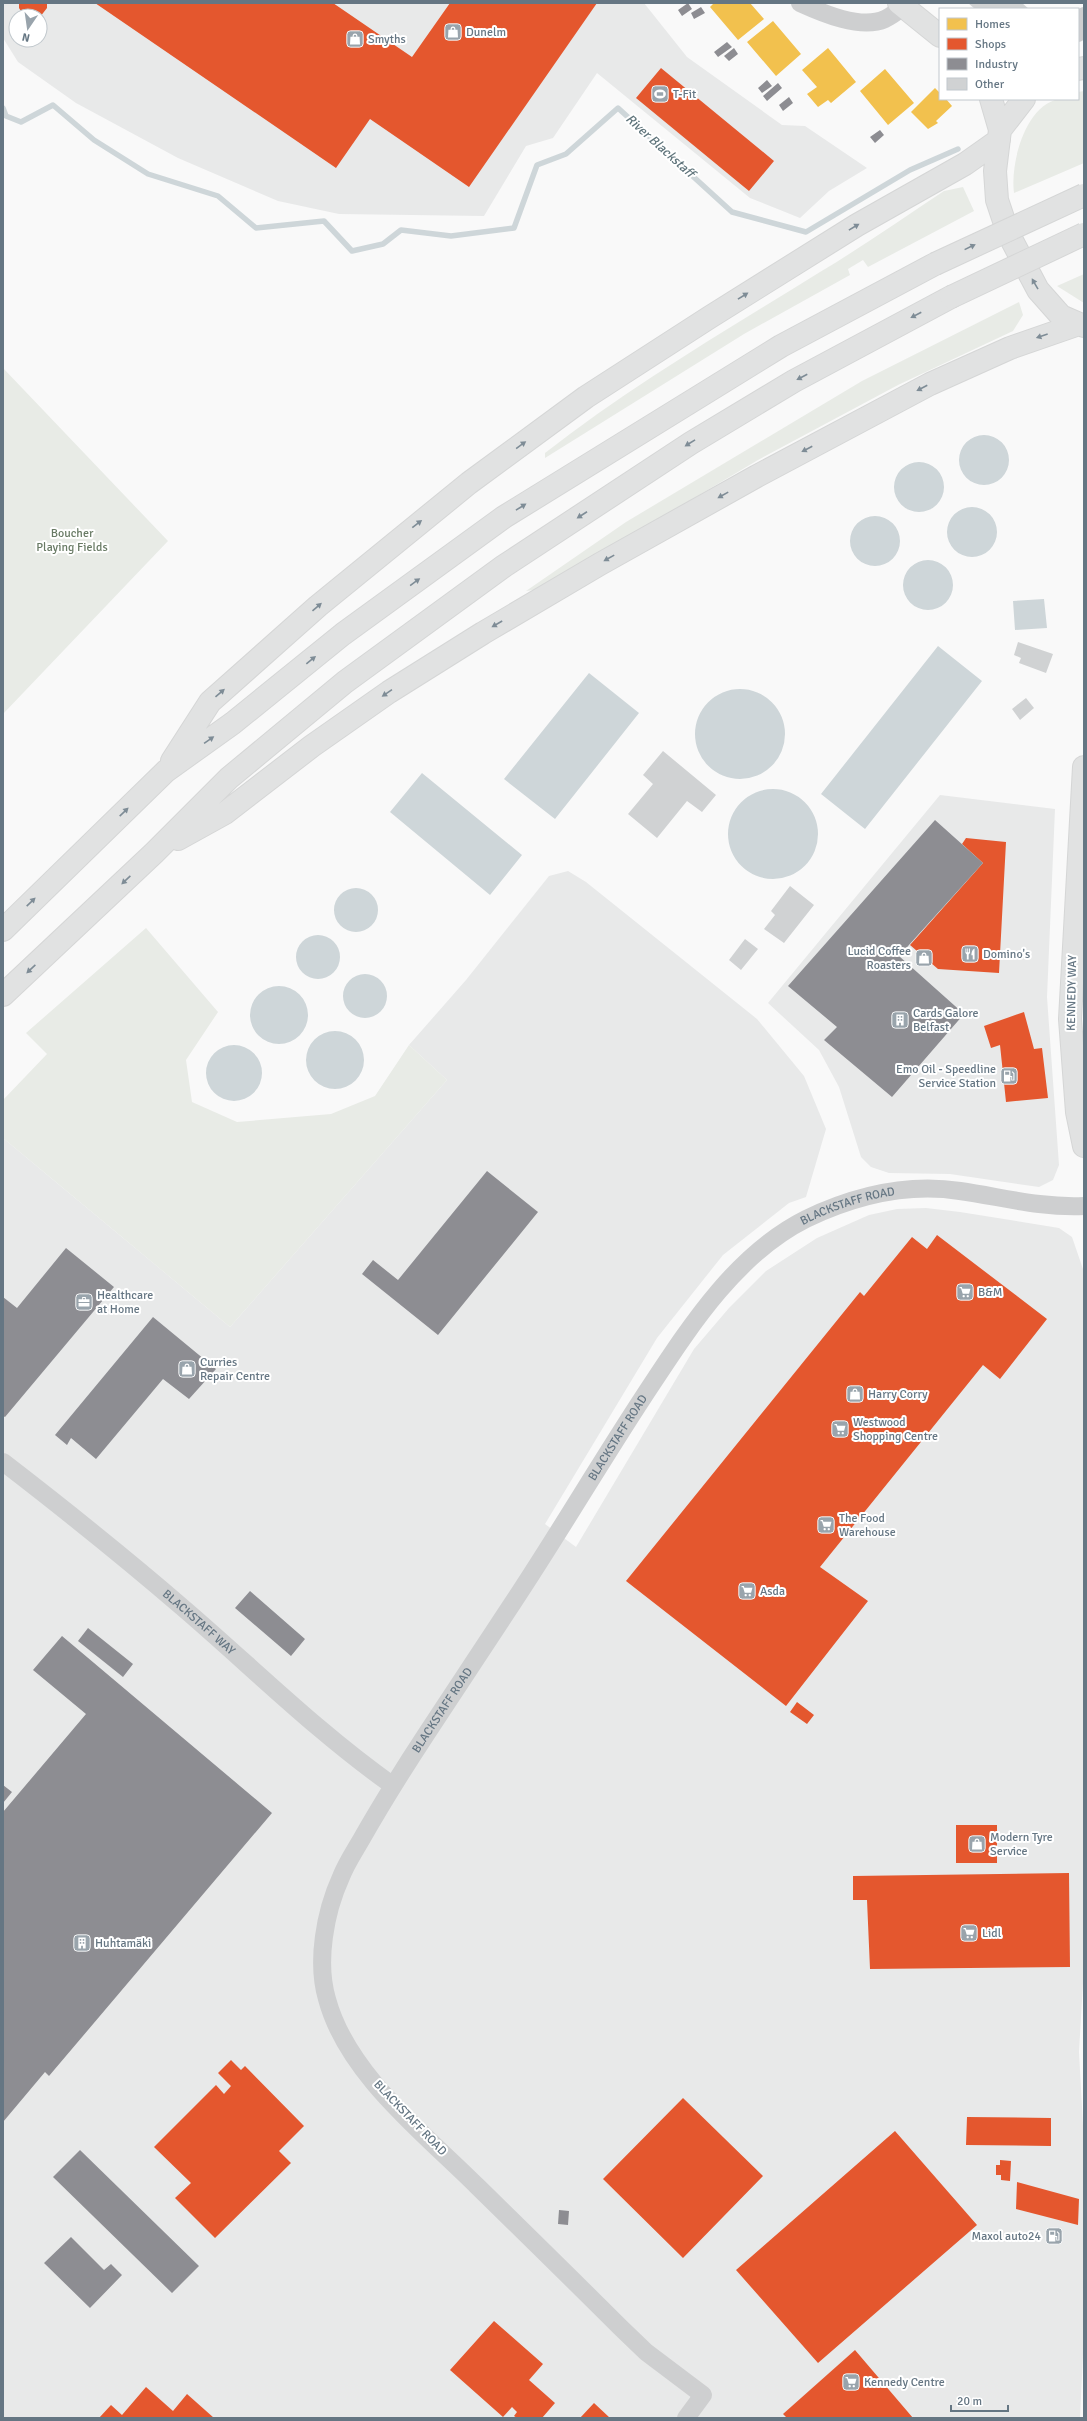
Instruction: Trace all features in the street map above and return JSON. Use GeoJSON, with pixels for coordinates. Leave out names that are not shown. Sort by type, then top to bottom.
{"type":"FeatureCollection","features":[{"type":"Feature","properties":{"kind":"highway"},"geometry":{"type":"LineString","coordinates":[[901,5],[939,35]]}},
{"type":"Feature","properties":{"kind":"highway"},"geometry":{"type":"LineString","coordinates":[[992,100],[999,135],[996,195],[1008,233],[1032,279],[1047,302],[1061,316],[1081,325]]}},
{"type":"Feature","properties":{"kind":"highway"},"geometry":{"type":"LineString","coordinates":[[166,771],[210,702],[318,606],[469,483],[586,398],[710,317],[857,225],[965,164],[999,135],[1023,100]]}},
{"type":"Feature","properties":{"kind":"highway"},"geometry":{"type":"LineString","coordinates":[[3,930],[166,771],[233,723],[343,634],[504,517],[781,346],[935,264],[1084,195]]}},
{"type":"Feature","properties":{"kind":"highway"},"geometry":{"type":"LineString","coordinates":[[3,995],[154,853],[229,778],[345,682],[504,566],[703,435],[794,381],[951,297],[1084,234]]}},
{"type":"Feature","properties":{"kind":"highway"},"geometry":{"type":"LineString","coordinates":[[154,853],[225,813],[312,746],[389,692],[483,633],[600,564],[757,476],[930,384],[1010,348],[1081,325]]}},
{"type":"Feature","properties":{"kind":"highway","name":"KENNEDY WAY"},"geometry":{"type":"LineString","coordinates":[[1084,767],[1070,1019],[1077,1112],[1084,1146]]}},
{"type":"Feature","properties":{"kind":"street"},"geometry":{"type":"LineString","coordinates":[[800,3],[833,17],[863,21],[884,20],[901,5]]}},
{"type":"Feature","properties":{"kind":"street"},"geometry":{"type":"LineString","coordinates":[[1079,30],[1084,16]]}},
{"type":"Feature","properties":{"kind":"street","name":"BLACKSTAFF ROAD"},"geometry":{"type":"LineString","coordinates":[[686,2418],[703,2395],[646,2352],[390,2100],[352,2055],[337,2026],[327,2000],[323,1979],[323,1957],[331,1905],[341,1876],[392,1785],[532,1574],[592,1474],[684,1336],[727,1282],[755,1254],[803,1221],[859,1198],[914,1188],[956,1190],[1045,1206],[1084,1206]]}},
{"type":"Feature","properties":{"kind":"street","name":"BLACKSTAFF WAY"},"geometry":{"type":"LineString","coordinates":[[3,1462],[83,1524],[182,1607],[303,1714],[392,1785]]}},
{"type":"Feature","properties":{"kind":"shaded area"},"geometry":{"type":"Polygon","coordinates":[[[3,3],[644,3],[687,57],[782,125],[805,126],[867,168],[829,191],[800,218],[750,198],[597,73],[553,138],[526,146],[484,216],[339,214],[278,201],[178,158],[76,103],[18,62],[9,48],[48,48],[48,8],[8,8],[8,46],[3,38],[3,3]]]}},
{"type":"Feature","properties":{"kind":"shaded area"},"geometry":{"type":"Polygon","coordinates":[[[979,435],[989,435],[1002,442],[1009,455],[1009,465],[1002,478],[989,485],[979,485],[970,481],[963,474],[959,465],[959,455],[963,446],[970,439],[979,435]]]}},
{"type":"Feature","properties":{"kind":"shaded area"},"geometry":{"type":"Polygon","coordinates":[[[914,462],[924,462],[937,469],[944,482],[944,492],[937,505],[924,512],[914,512],[905,508],[898,501],[894,492],[894,482],[898,473],[905,466],[914,462]]]}},
{"type":"Feature","properties":{"kind":"shaded area"},"geometry":{"type":"Polygon","coordinates":[[[967,507],[977,507],[990,514],[997,527],[997,537],[990,550],[977,557],[967,557],[958,553],[951,546],[947,537],[947,527],[951,518],[958,511],[967,507]]]}},
{"type":"Feature","properties":{"kind":"shaded area"},"geometry":{"type":"Polygon","coordinates":[[[870,516],[880,516],[893,523],[900,536],[900,546],[893,559],[880,566],[870,566],[861,562],[854,555],[850,546],[850,536],[854,527],[861,520],[870,516]]]}},
{"type":"Feature","properties":{"kind":"shaded area"},"geometry":{"type":"Polygon","coordinates":[[[923,560],[933,560],[946,567],[953,580],[953,590],[946,603],[933,610],[923,610],[914,606],[907,599],[903,590],[903,580],[907,571],[914,564],[923,560]]]}},
{"type":"Feature","properties":{"kind":"shaded area"},"geometry":{"type":"Polygon","coordinates":[[[1044,599],[1047,628],[1015,630],[1013,601],[1044,599]]]}},
{"type":"Feature","properties":{"kind":"shaded area"},"geometry":{"type":"Polygon","coordinates":[[[938,646],[982,681],[865,829],[821,794],[938,646]]]}},
{"type":"Feature","properties":{"kind":"shaded area"},"geometry":{"type":"Polygon","coordinates":[[[589,673],[639,713],[555,819],[504,779],[589,673]]]}},
{"type":"Feature","properties":{"kind":"shaded area"},"geometry":{"type":"Polygon","coordinates":[[[740,689],[757,692],[772,702],[782,717],[785,734],[782,751],[772,766],[757,776],[740,779],[723,776],[708,766],[698,751],[695,734],[698,717],[708,702],[723,692],[740,689]]]}},
{"type":"Feature","properties":{"kind":"shaded area"},"geometry":{"type":"Polygon","coordinates":[[[422,773],[522,855],[490,895],[390,812],[422,773]]]}},
{"type":"Feature","properties":{"kind":"shaded area"},"geometry":{"type":"Polygon","coordinates":[[[773,789],[790,792],[805,802],[815,817],[818,834],[815,851],[805,866],[790,876],[773,879],[756,876],[741,866],[731,851],[728,834],[731,817],[741,802],[756,792],[773,789]]]}},
{"type":"Feature","properties":{"kind":"shaded area"},"geometry":{"type":"Polygon","coordinates":[[[940,795],[1055,809],[1047,997],[1059,1165],[1053,1180],[1039,1187],[950,1174],[889,1173],[871,1167],[861,1157],[839,1087],[819,1050],[768,1003],[940,795]]]}},
{"type":"Feature","properties":{"kind":"shaded area"},"geometry":{"type":"Polygon","coordinates":[[[568,871],[586,882],[757,1019],[804,1076],[826,1129],[806,1197],[789,1203],[723,1255],[657,1338],[545,1524],[576,1547],[694,1349],[729,1308],[766,1271],[817,1238],[869,1215],[897,1209],[926,1208],[960,1212],[1059,1228],[1072,1237],[1084,1272],[1084,1966],[1079,2052],[1084,2144],[1084,2333],[1080,2418],[3,2418],[3,1138],[230,1327],[447,1080],[409,1045],[466,980],[549,876],[568,871]]]}},
{"type":"Feature","properties":{"kind":"shaded area"},"geometry":{"type":"Polygon","coordinates":[[[352,888],[360,888],[365,889],[372,894],[377,901],[377,919],[372,926],[365,931],[352,932],[344,929],[337,922],[334,914],[334,906],[337,898],[344,891],[352,888]]]}},
{"type":"Feature","properties":{"kind":"shaded area"},"geometry":{"type":"Polygon","coordinates":[[[314,935],[322,935],[327,936],[334,941],[339,948],[339,966],[334,973],[327,978],[314,979],[306,976],[299,969],[296,961],[296,953],[299,945],[306,938],[314,935]]]}},
{"type":"Feature","properties":{"kind":"shaded area"},"geometry":{"type":"Polygon","coordinates":[[[361,974],[369,974],[374,975],[381,980],[386,987],[386,1005],[381,1012],[374,1017],[361,1018],[353,1015],[346,1008],[343,1000],[343,992],[346,984],[353,977],[361,974]]]}},
{"type":"Feature","properties":{"kind":"shaded area"},"geometry":{"type":"Polygon","coordinates":[[[279,986],[295,991],[303,999],[308,1015],[303,1031],[295,1039],[279,1044],[263,1039],[255,1031],[250,1015],[255,999],[263,991],[279,986]]]}},
{"type":"Feature","properties":{"kind":"shaded area"},"geometry":{"type":"Polygon","coordinates":[[[335,1031],[351,1036],[359,1044],[364,1060],[359,1076],[351,1084],[335,1089],[319,1084],[311,1076],[306,1060],[311,1044],[319,1036],[335,1031]]]}},
{"type":"Feature","properties":{"kind":"shaded area"},"geometry":{"type":"Polygon","coordinates":[[[228,1045],[240,1045],[250,1049],[258,1057],[262,1067],[262,1079],[258,1089],[250,1097],[240,1101],[228,1101],[218,1097],[210,1089],[206,1079],[206,1067],[210,1057],[218,1049],[228,1045]]]}},
{"type":"Feature","properties":{"kind":"green space"},"geometry":{"type":"Polygon","coordinates":[[[1084,91],[1084,163],[1014,193],[1013,181],[1018,152],[1022,137],[1029,124],[1037,112],[1047,104],[1057,100],[1079,100],[1079,92],[1084,91]]]}},
{"type":"Feature","properties":{"kind":"green space"},"geometry":{"type":"Polygon","coordinates":[[[963,187],[974,211],[868,267],[863,260],[848,269],[850,275],[744,334],[545,458],[545,453],[578,428],[646,381],[851,253],[944,191],[963,187]]]}},
{"type":"Feature","properties":{"kind":"green space"},"geometry":{"type":"Polygon","coordinates":[[[1084,274],[1084,303],[1057,286],[1084,274]]]}},
{"type":"Feature","properties":{"kind":"green space"},"geometry":{"type":"Polygon","coordinates":[[[1019,302],[1023,315],[1013,331],[898,385],[758,460],[541,589],[526,591],[626,522],[862,381],[1019,302]]]}},
{"type":"Feature","properties":{"kind":"green space","name":"Boucher Playing Fields"},"geometry":{"type":"Polygon","coordinates":[[[3,368],[168,541],[3,714],[3,368]]]}},
{"type":"Feature","properties":{"kind":"green space"},"geometry":{"type":"Polygon","coordinates":[[[146,928],[218,1012],[186,1060],[192,1102],[237,1122],[331,1114],[375,1096],[409,1045],[447,1080],[230,1327],[3,1138],[3,1100],[47,1054],[26,1033],[146,928]]]}},
{"type":"Feature","properties":{"kind":"building: Homes"},"geometry":{"type":"Polygon","coordinates":[[[714,3],[750,3],[764,19],[738,40],[710,7],[714,3]]]}},
{"type":"Feature","properties":{"kind":"building: Homes"},"geometry":{"type":"Polygon","coordinates":[[[773,21],[801,54],[776,76],[747,42],[773,21]]]}},
{"type":"Feature","properties":{"kind":"building: Homes"},"geometry":{"type":"Polygon","coordinates":[[[828,48],[856,82],[831,103],[828,100],[818,107],[807,94],[817,87],[802,70],[828,48]]]}},
{"type":"Feature","properties":{"kind":"building: Homes"},"geometry":{"type":"Polygon","coordinates":[[[885,69],[914,103],[888,125],[860,91],[885,69]]]}},
{"type":"Feature","properties":{"kind":"building: Homes"},"geometry":{"type":"Polygon","coordinates":[[[935,88],[939,92],[939,100],[947,100],[952,106],[936,121],[938,123],[928,129],[911,112],[935,88]]]}},
{"type":"Feature","properties":{"kind":"building: Shops"},"geometry":{"type":"Polygon","coordinates":[[[19,3],[47,3],[47,8],[19,8],[19,3]]]}},
{"type":"Feature","properties":{"kind":"building: Shops"},"geometry":{"type":"Polygon","coordinates":[[[95,3],[333,3],[412,57],[450,3],[597,3],[469,187],[370,119],[336,168],[95,3]]]}},
{"type":"Feature","properties":{"kind":"building: Shops"},"geometry":{"type":"Polygon","coordinates":[[[661,68],[774,161],[749,191],[636,98],[661,68]]]}},
{"type":"Feature","properties":{"kind":"building: Shops"},"geometry":{"type":"Polygon","coordinates":[[[966,838],[1006,842],[999,973],[938,969],[910,945],[983,863],[962,844],[966,838]]]}},
{"type":"Feature","properties":{"kind":"building: Shops"},"geometry":{"type":"Polygon","coordinates":[[[1024,1012],[1034,1049],[1042,1048],[1048,1098],[1006,1102],[1000,1045],[991,1048],[984,1026],[1024,1012]]]}},
{"type":"Feature","properties":{"kind":"building: Shops","name":"Westwood Shopping Centre"},"geometry":{"type":"Polygon","coordinates":[[[937,1235],[1047,1319],[1000,1379],[983,1365],[820,1567],[868,1601],[786,1706],[626,1581],[860,1292],[864,1296],[912,1237],[927,1249],[937,1235]]]}},
{"type":"Feature","properties":{"kind":"building: Shops"},"geometry":{"type":"Polygon","coordinates":[[[797,1702],[814,1715],[807,1724],[790,1712],[797,1702]]]}},
{"type":"Feature","properties":{"kind":"building: Shops","name":"Modern Tyre Service"},"geometry":{"type":"Polygon","coordinates":[[[956,1825],[997,1825],[997,1863],[956,1863],[956,1825]]]}},
{"type":"Feature","properties":{"kind":"building: Shops","name":"Lidl"},"geometry":{"type":"Polygon","coordinates":[[[1069,1873],[1070,1967],[870,1969],[867,1900],[853,1900],[853,1876],[1069,1873]]]}},
{"type":"Feature","properties":{"kind":"building: Shops"},"geometry":{"type":"Polygon","coordinates":[[[231,2060],[241,2070],[245,2066],[304,2126],[279,2151],[291,2163],[215,2238],[175,2198],[191,2183],[154,2147],[216,2085],[224,2094],[231,2086],[218,2073],[231,2060]]]}},
{"type":"Feature","properties":{"kind":"building: Shops"},"geometry":{"type":"Polygon","coordinates":[[[683,2098],[763,2176],[683,2258],[603,2179],[683,2098]]]}},
{"type":"Feature","properties":{"kind":"building: Shops"},"geometry":{"type":"Polygon","coordinates":[[[967,2117],[1051,2118],[1051,2146],[966,2145],[967,2117]]]}},
{"type":"Feature","properties":{"kind":"building: Shops"},"geometry":{"type":"Polygon","coordinates":[[[895,2131],[977,2225],[818,2363],[736,2270],[895,2131]]]}},
{"type":"Feature","properties":{"kind":"building: Shops"},"geometry":{"type":"Polygon","coordinates":[[[1000,2160],[1011,2161],[1010,2181],[1001,2180],[1001,2175],[996,2175],[996,2165],[1000,2165],[1000,2160]]]}},
{"type":"Feature","properties":{"kind":"building: Shops"},"geometry":{"type":"Polygon","coordinates":[[[1017,2182],[1079,2199],[1078,2225],[1016,2209],[1017,2182]]]}},
{"type":"Feature","properties":{"kind":"building: Shops"},"geometry":{"type":"Polygon","coordinates":[[[494,2321],[543,2364],[529,2380],[555,2403],[542,2418],[517,2418],[514,2416],[517,2412],[512,2407],[503,2417],[450,2370],[494,2321]]]}},
{"type":"Feature","properties":{"kind":"building: Shops","name":"Kennedy Centre"},"geometry":{"type":"Polygon","coordinates":[[[855,2350],[913,2418],[787,2418],[783,2414],[855,2350]]]}},
{"type":"Feature","properties":{"kind":"building: Shops"},"geometry":{"type":"Polygon","coordinates":[[[146,2387],[173,2411],[187,2394],[214,2418],[99,2418],[111,2405],[122,2415],[146,2387]]]}},
{"type":"Feature","properties":{"kind":"building: Shops"},"geometry":{"type":"Polygon","coordinates":[[[594,2403],[610,2418],[580,2418],[594,2403]]]}},
{"type":"Feature","properties":{"kind":"building: Industry"},"geometry":{"type":"Polygon","coordinates":[[[688,3],[692,9],[682,16],[678,10],[688,3]]]}},
{"type":"Feature","properties":{"kind":"building: Industry"},"geometry":{"type":"Polygon","coordinates":[[[701,7],[705,13],[694,19],[691,13],[701,7]]]}},
{"type":"Feature","properties":{"kind":"building: Industry"},"geometry":{"type":"Polygon","coordinates":[[[727,42],[732,47],[718,57],[714,52],[727,42]]]}},
{"type":"Feature","properties":{"kind":"building: Industry"},"geometry":{"type":"Polygon","coordinates":[[[734,48],[738,54],[729,61],[724,56],[734,48]]]}},
{"type":"Feature","properties":{"kind":"building: Industry"},"geometry":{"type":"Polygon","coordinates":[[[767,80],[772,86],[762,93],[758,88],[767,80]]]}},
{"type":"Feature","properties":{"kind":"building: Industry"},"geometry":{"type":"Polygon","coordinates":[[[778,83],[782,88],[767,101],[763,96],[778,83]]]}},
{"type":"Feature","properties":{"kind":"building: Industry"},"geometry":{"type":"Polygon","coordinates":[[[789,97],[793,103],[783,111],[779,105],[789,97]]]}},
{"type":"Feature","properties":{"kind":"building: Industry"},"geometry":{"type":"Polygon","coordinates":[[[880,130],[884,135],[875,143],[870,137],[880,130]]]}},
{"type":"Feature","properties":{"kind":"building: Industry"},"geometry":{"type":"Polygon","coordinates":[[[935,820],[983,863],[899,956],[964,1014],[892,1097],[824,1040],[837,1027],[788,986],[935,820]]]}},
{"type":"Feature","properties":{"kind":"building: Industry"},"geometry":{"type":"Polygon","coordinates":[[[487,1171],[538,1212],[438,1335],[362,1274],[373,1260],[398,1280],[487,1171]]]}},
{"type":"Feature","properties":{"kind":"building: Industry"},"geometry":{"type":"Polygon","coordinates":[[[66,1248],[114,1287],[5,1417],[3,1416],[3,1297],[17,1308],[66,1248]]]}},
{"type":"Feature","properties":{"kind":"building: Industry"},"geometry":{"type":"Polygon","coordinates":[[[153,1317],[216,1369],[189,1399],[163,1379],[96,1459],[71,1438],[67,1445],[55,1435],[153,1317]]]}},
{"type":"Feature","properties":{"kind":"building: Industry"},"geometry":{"type":"Polygon","coordinates":[[[250,1591],[305,1639],[291,1656],[235,1608],[250,1591]]]}},
{"type":"Feature","properties":{"kind":"building: Industry"},"geometry":{"type":"Polygon","coordinates":[[[88,1628],[133,1664],[123,1677],[78,1641],[88,1628]]]}},
{"type":"Feature","properties":{"kind":"building: Industry","name":"Huhtamäki"},"geometry":{"type":"Polygon","coordinates":[[[62,1636],[272,1813],[49,2076],[45,2072],[3,2122],[3,1812],[86,1714],[33,1670],[62,1636]]]}},
{"type":"Feature","properties":{"kind":"building: Industry"},"geometry":{"type":"Polygon","coordinates":[[[3,1785],[12,1792],[3,1803],[3,1785]]]}},
{"type":"Feature","properties":{"kind":"building: Industry"},"geometry":{"type":"Polygon","coordinates":[[[80,2150],[199,2266],[172,2293],[53,2177],[80,2150]]]}},
{"type":"Feature","properties":{"kind":"building: Industry"},"geometry":{"type":"Polygon","coordinates":[[[559,2210],[569,2211],[568,2225],[558,2224],[559,2210]]]}},
{"type":"Feature","properties":{"kind":"building: Industry"},"geometry":{"type":"Polygon","coordinates":[[[71,2237],[104,2270],[111,2264],[122,2275],[90,2308],[44,2263],[71,2237]]]}},
{"type":"Feature","properties":{"kind":"building: Other"},"geometry":{"type":"Polygon","coordinates":[[[968,3],[1022,3],[1028,8],[974,8],[968,3]]]}},
{"type":"Feature","properties":{"kind":"building: Other"},"geometry":{"type":"Polygon","coordinates":[[[1018,642],[1053,654],[1046,673],[1019,663],[1021,658],[1014,655],[1018,642]]]}},
{"type":"Feature","properties":{"kind":"building: Other"},"geometry":{"type":"Polygon","coordinates":[[[1026,698],[1034,708],[1020,720],[1012,709],[1026,698]]]}},
{"type":"Feature","properties":{"kind":"building: Other"},"geometry":{"type":"Polygon","coordinates":[[[663,751],[716,795],[702,812],[687,801],[657,838],[628,814],[653,784],[643,775],[663,751]]]}},
{"type":"Feature","properties":{"kind":"building: Other"},"geometry":{"type":"Polygon","coordinates":[[[790,886],[814,905],[784,943],[764,929],[775,915],[771,911],[790,886]]]}},
{"type":"Feature","properties":{"kind":"building: Other"},"geometry":{"type":"Polygon","coordinates":[[[745,939],[758,949],[741,970],[729,960],[745,939]]]}},
{"type":"Feature","properties":{"kind":"waterway","name":"River Blackstaff"},"geometry":{"type":"LineString","coordinates":[[3,108],[6,116],[21,122],[53,105],[94,140],[148,174],[218,196],[256,228],[324,221],[352,251],[383,244],[401,230],[451,236],[514,228],[537,165],[566,154],[618,108],[732,212],[806,232],[910,170],[958,149]]}},
{"type":"Feature","properties":{"kind":"place","name":"Dunelm"},"geometry":{"type":"Point","coordinates":[453,32]}},
{"type":"Feature","properties":{"kind":"place","name":"Smyths"},"geometry":{"type":"Point","coordinates":[355,39]}},
{"type":"Feature","properties":{"kind":"place","name":"T-Fit"},"geometry":{"type":"Point","coordinates":[660,94]}},
{"type":"Feature","properties":{"kind":"place","name":"Domino's"},"geometry":{"type":"Point","coordinates":[970,954]}},
{"type":"Feature","properties":{"kind":"place","name":"Lucid Coffee Roasters"},"geometry":{"type":"Point","coordinates":[924,958]}},
{"type":"Feature","properties":{"kind":"place","name":"Cards Galore Belfast"},"geometry":{"type":"Point","coordinates":[900,1020]}},
{"type":"Feature","properties":{"kind":"place","name":"Emo Oil - Speedline Service Station"},"geometry":{"type":"Point","coordinates":[1009,1076]}},
{"type":"Feature","properties":{"kind":"place","name":"B&M"},"geometry":{"type":"Point","coordinates":[965,1292]}},
{"type":"Feature","properties":{"kind":"place","name":"Healthcare at Home"},"geometry":{"type":"Point","coordinates":[84,1302]}},
{"type":"Feature","properties":{"kind":"place","name":"Curries Repair Centre"},"geometry":{"type":"Point","coordinates":[187,1369]}},
{"type":"Feature","properties":{"kind":"place","name":"Harry Corry"},"geometry":{"type":"Point","coordinates":[855,1394]}},
{"type":"Feature","properties":{"kind":"place","name":"Westwood Shopping Centre"},"geometry":{"type":"Point","coordinates":[840,1429]}},
{"type":"Feature","properties":{"kind":"place","name":"The Food Warehouse"},"geometry":{"type":"Point","coordinates":[826,1525]}},
{"type":"Feature","properties":{"kind":"place","name":"Asda"},"geometry":{"type":"Point","coordinates":[747,1591]}},
{"type":"Feature","properties":{"kind":"place","name":"Modern Tyre Service"},"geometry":{"type":"Point","coordinates":[977,1844]}},
{"type":"Feature","properties":{"kind":"place","name":"Lidl"},"geometry":{"type":"Point","coordinates":[969,1933]}},
{"type":"Feature","properties":{"kind":"place","name":"Huhtamäki"},"geometry":{"type":"Point","coordinates":[82,1943]}},
{"type":"Feature","properties":{"kind":"place","name":"Maxol auto24"},"geometry":{"type":"Point","coordinates":[1054,2236]}},
{"type":"Feature","properties":{"kind":"place","name":"Kennedy Centre"},"geometry":{"type":"Point","coordinates":[851,2382]}}]}
